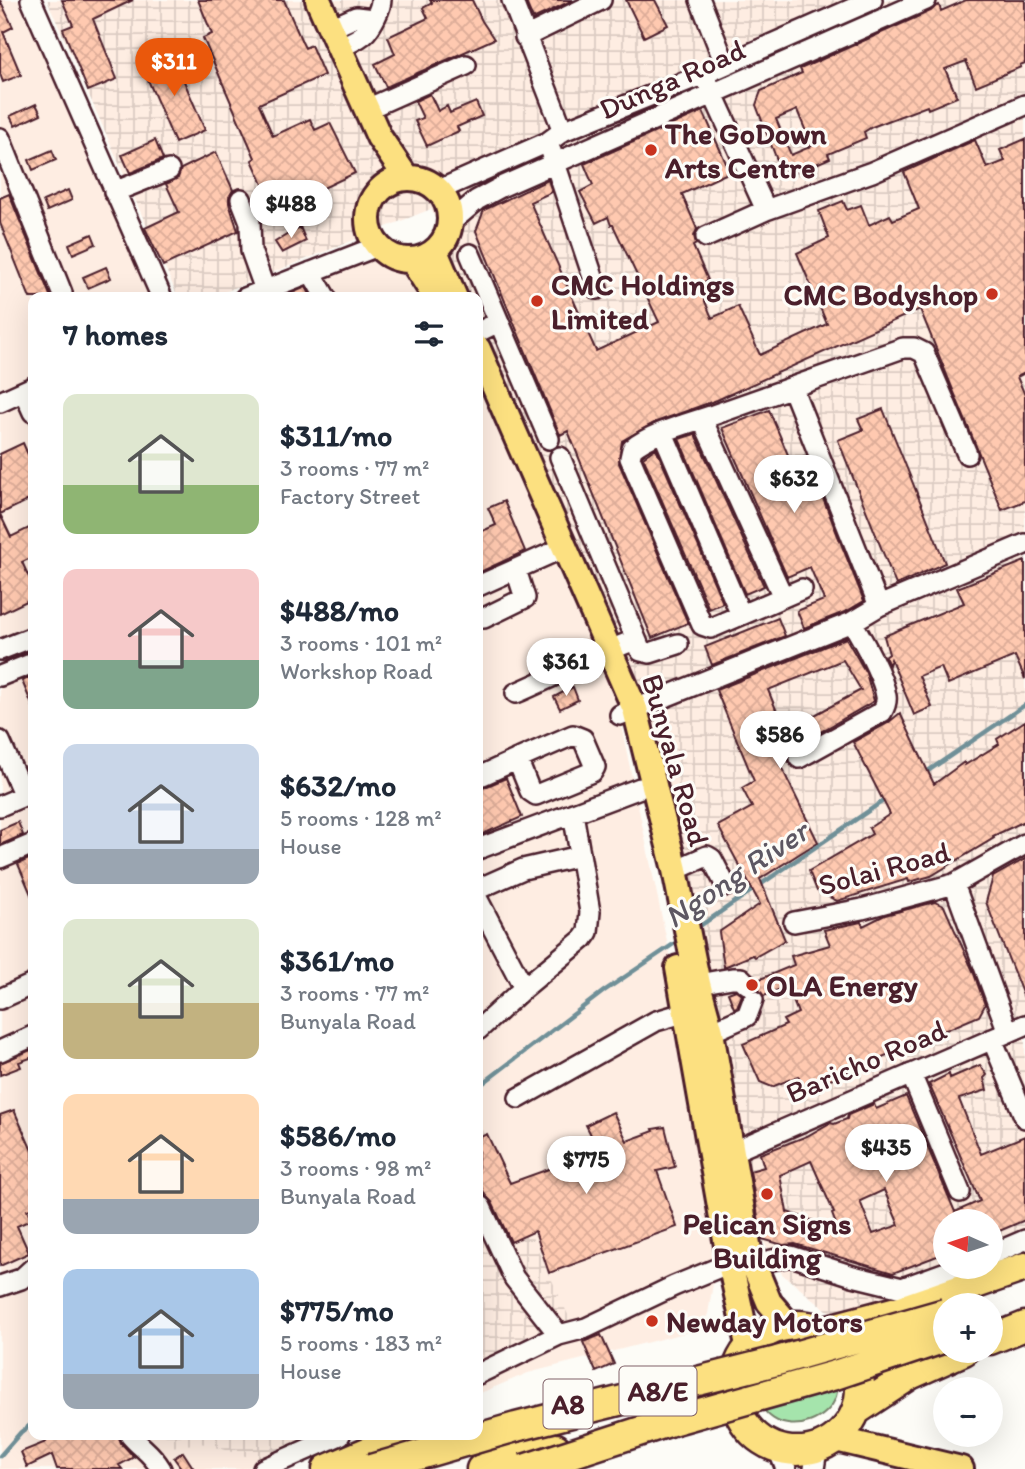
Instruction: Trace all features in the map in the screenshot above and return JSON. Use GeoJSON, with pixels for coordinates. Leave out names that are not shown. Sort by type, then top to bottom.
{"type":"FeatureCollection","features":[{"type":"Feature","properties":{"kind":"highway"},"geometry":{"type":"LineString","coordinates":[[825,1330],[928,1301],[1025,1266]]}},
{"type":"Feature","properties":{"kind":"highway"},"geometry":{"type":"LineString","coordinates":[[1003,1294],[1025,1286]]}},
{"type":"Feature","properties":{"kind":"highway"},"geometry":{"type":"LineString","coordinates":[[1003,1317],[1025,1309]]}},
{"type":"Feature","properties":{"kind":"highway","name":"A8/E"},"geometry":{"type":"LineString","coordinates":[[483,1437],[776,1361],[933,1316]]}},
{"type":"Feature","properties":{"kind":"highway"},"geometry":{"type":"LineString","coordinates":[[788,1324],[806,1324],[835,1336],[853,1356],[860,1374],[861,1392],[857,1410],[848,1426],[822,1452]]}},
{"type":"Feature","properties":{"kind":"highway","name":"A8"},"geometry":{"type":"LineString","coordinates":[[483,1438],[569,1404],[629,1391],[743,1354],[770,1330],[788,1324]]}},
{"type":"Feature","properties":{"kind":"highway"},"geometry":{"type":"LineString","coordinates":[[1003,1335],[1025,1326]]}},
{"type":"Feature","properties":{"kind":"highway","name":"A8/E"},"geometry":{"type":"LineString","coordinates":[[533,1460],[835,1374],[933,1342]]}},
{"type":"Feature","properties":{"kind":"highway"},"geometry":{"type":"LineString","coordinates":[[743,1354],[734,1386],[736,1404],[743,1421],[773,1451]]}},
{"type":"Feature","properties":{"kind":"highway"},"geometry":{"type":"LineString","coordinates":[[857,1410],[910,1375],[937,1363]]}},
{"type":"Feature","properties":{"kind":"highway"},"geometry":{"type":"LineString","coordinates":[[483,1423],[569,1404]]}},
{"type":"Feature","properties":{"kind":"highway","name":"A8"},"geometry":{"type":"LineString","coordinates":[[481,1469],[533,1460],[696,1422],[716,1423],[773,1451],[822,1452]]}},
{"type":"Feature","properties":{"kind":"highway"},"geometry":{"type":"LineString","coordinates":[[327,1469],[383,1445],[404,1440]]}},
{"type":"Feature","properties":{"kind":"highway","name":"A8/E"},"geometry":{"type":"LineString","coordinates":[[371,1469],[471,1440]]}},
{"type":"Feature","properties":{"kind":"highway","name":"A8"},"geometry":{"type":"LineString","coordinates":[[405,1469],[478,1440]]}},
{"type":"Feature","properties":{"kind":"highway"},"geometry":{"type":"LineString","coordinates":[[518,1469],[533,1460]]}},
{"type":"Feature","properties":{"kind":"main road"},"geometry":{"type":"LineString","coordinates":[[318,0],[379,137],[406,177]]}},
{"type":"Feature","properties":{"kind":"main road"},"geometry":{"type":"LineString","coordinates":[[379,137],[381,189]]}},
{"type":"Feature","properties":{"kind":"main road"},"geometry":{"type":"LineString","coordinates":[[406,177],[418,178],[439,190],[448,205],[450,223],[445,238],[424,256],[400,259],[378,246],[370,232],[368,217],[372,201],[381,189],[392,181],[406,177]]}},
{"type":"Feature","properties":{"kind":"main road"},"geometry":{"type":"LineString","coordinates":[[424,256],[434,292]]}},
{"type":"Feature","properties":{"kind":"main road"},"geometry":{"type":"LineString","coordinates":[[424,256],[451,292]]}},
{"type":"Feature","properties":{"kind":"main road","name":"Bunyala Road"},"geometry":{"type":"LineString","coordinates":[[483,361],[628,712],[675,870],[698,985],[711,1032],[732,1152],[742,1264],[743,1354]]}},
{"type":"Feature","properties":{"kind":"main road","name":"Bunyala Road"},"geometry":{"type":"LineString","coordinates":[[483,393],[559,549]]}},
{"type":"Feature","properties":{"kind":"main road","name":"Bunyala Road"},"geometry":{"type":"LineString","coordinates":[[628,712],[640,788],[742,1264],[788,1324]]}},
{"type":"Feature","properties":{"kind":"main road"},"geometry":{"type":"LineString","coordinates":[[822,1452],[961,1469]]}},
{"type":"Feature","properties":{"kind":"street"},"geometry":{"type":"LineString","coordinates":[[31,0],[159,292]]}},
{"type":"Feature","properties":{"kind":"street"},"geometry":{"type":"LineString","coordinates":[[335,38],[365,33],[379,13],[381,0]]}},
{"type":"Feature","properties":{"kind":"street"},"geometry":{"type":"LineString","coordinates":[[512,0],[555,136],[555,163],[597,289]]}},
{"type":"Feature","properties":{"kind":"street"},"geometry":{"type":"LineString","coordinates":[[525,37],[601,0]]}},
{"type":"Feature","properties":{"kind":"street"},"geometry":{"type":"LineString","coordinates":[[701,0],[725,64]]}},
{"type":"Feature","properties":{"kind":"street","name":"Dunga Road"},"geometry":{"type":"LineString","coordinates":[[439,190],[555,136],[872,0]]}},
{"type":"Feature","properties":{"kind":"street","name":"Dunga Road"},"geometry":{"type":"LineString","coordinates":[[450,223],[477,200],[555,163],[926,0]]}},
{"type":"Feature","properties":{"kind":"street"},"geometry":{"type":"LineString","coordinates":[[367,109],[466,65]]}},
{"type":"Feature","properties":{"kind":"street"},"geometry":{"type":"LineString","coordinates":[[704,74],[766,211]]}},
{"type":"Feature","properties":{"kind":"street"},"geometry":{"type":"LineString","coordinates":[[706,237],[766,211],[872,172],[1025,105]]}},
{"type":"Feature","properties":{"kind":"street"},"geometry":{"type":"LineString","coordinates":[[0,138],[62,292]]}},
{"type":"Feature","properties":{"kind":"street"},"geometry":{"type":"LineString","coordinates":[[114,192],[169,170]]}},
{"type":"Feature","properties":{"kind":"street"},"geometry":{"type":"LineString","coordinates":[[241,199],[250,222],[251,251],[265,290]]}},
{"type":"Feature","properties":{"kind":"street"},"geometry":{"type":"LineString","coordinates":[[260,292],[378,246]]}},
{"type":"Feature","properties":{"kind":"street"},"geometry":{"type":"LineString","coordinates":[[470,254],[549,439]]}},
{"type":"Feature","properties":{"kind":"street"},"geometry":{"type":"LineString","coordinates":[[311,272],[323,292]]}},
{"type":"Feature","properties":{"kind":"street"},"geometry":{"type":"LineString","coordinates":[[483,330],[499,322]]}},
{"type":"Feature","properties":{"kind":"street"},"geometry":{"type":"LineString","coordinates":[[802,589],[711,628],[702,625],[630,458],[632,449],[638,443],[702,419],[903,348],[914,348],[924,353],[967,454]]}},
{"type":"Feature","properties":{"kind":"street"},"geometry":{"type":"LineString","coordinates":[[792,387],[880,606]]}},
{"type":"Feature","properties":{"kind":"street"},"geometry":{"type":"LineString","coordinates":[[0,402],[28,389]]}},
{"type":"Feature","properties":{"kind":"street"},"geometry":{"type":"LineString","coordinates":[[702,419],[782,597]]}},
{"type":"Feature","properties":{"kind":"street"},"geometry":{"type":"LineString","coordinates":[[663,433],[741,615]]}},
{"type":"Feature","properties":{"kind":"street"},"geometry":{"type":"LineString","coordinates":[[561,457],[641,651],[645,653],[678,644]]}},
{"type":"Feature","properties":{"kind":"street"},"geometry":{"type":"LineString","coordinates":[[628,712],[852,622],[880,606],[1025,544]]}},
{"type":"Feature","properties":{"kind":"street"},"geometry":{"type":"LineString","coordinates":[[483,584],[559,549]]}},
{"type":"Feature","properties":{"kind":"street"},"geometry":{"type":"LineString","coordinates":[[484,618],[525,598],[516,570]]}},
{"type":"Feature","properties":{"kind":"street"},"geometry":{"type":"LineString","coordinates":[[799,758],[882,712],[886,703],[886,695],[877,671],[852,622]]}},
{"type":"Feature","properties":{"kind":"street"},"geometry":{"type":"LineString","coordinates":[[0,650],[28,639]]}},
{"type":"Feature","properties":{"kind":"street"},"geometry":{"type":"LineString","coordinates":[[516,693],[635,640]]}},
{"type":"Feature","properties":{"kind":"street"},"geometry":{"type":"LineString","coordinates":[[0,676],[28,665]]}},
{"type":"Feature","properties":{"kind":"street"},"geometry":{"type":"LineString","coordinates":[[483,775],[517,759],[573,735],[583,739],[596,767],[578,778],[536,795],[530,792],[517,759]]}},
{"type":"Feature","properties":{"kind":"street"},"geometry":{"type":"LineString","coordinates":[[0,741],[28,792]]}},
{"type":"Feature","properties":{"kind":"street"},"geometry":{"type":"LineString","coordinates":[[483,1025],[588,932],[590,912],[580,856],[582,810],[578,778]]}},
{"type":"Feature","properties":{"kind":"street"},"geometry":{"type":"LineString","coordinates":[[483,847],[640,788]]}},
{"type":"Feature","properties":{"kind":"street"},"geometry":{"type":"LineString","coordinates":[[0,806],[28,794]]}},
{"type":"Feature","properties":{"kind":"street","name":"Solai Road"},"geometry":{"type":"LineString","coordinates":[[794,922],[862,909],[954,884],[1025,845]]}},
{"type":"Feature","properties":{"kind":"street"},"geometry":{"type":"LineString","coordinates":[[0,858],[28,846]]}},
{"type":"Feature","properties":{"kind":"street"},"geometry":{"type":"LineString","coordinates":[[483,887],[523,869],[580,856]]}},
{"type":"Feature","properties":{"kind":"street"},"geometry":{"type":"LineString","coordinates":[[675,870],[707,856],[712,859],[726,886]]}},
{"type":"Feature","properties":{"kind":"street"},"geometry":{"type":"LineString","coordinates":[[954,884],[1008,1032],[1025,1118]]}},
{"type":"Feature","properties":{"kind":"street"},"geometry":{"type":"LineString","coordinates":[[483,910],[524,988]]}},
{"type":"Feature","properties":{"kind":"street"},"geometry":{"type":"LineString","coordinates":[[698,985],[741,978],[750,992],[747,1016],[711,1032]]}},
{"type":"Feature","properties":{"kind":"street"},"geometry":{"type":"LineString","coordinates":[[0,999],[28,986]]}},
{"type":"Feature","properties":{"kind":"street"},"geometry":{"type":"LineString","coordinates":[[519,1098],[656,1021],[687,1012]]}},
{"type":"Feature","properties":{"kind":"street","name":"Baricho Road"},"geometry":{"type":"LineString","coordinates":[[732,1152],[1008,1032]]}},
{"type":"Feature","properties":{"kind":"street"},"geometry":{"type":"LineString","coordinates":[[0,1051],[28,1038]]}},
{"type":"Feature","properties":{"kind":"street"},"geometry":{"type":"LineString","coordinates":[[911,1074],[960,1192]]}},
{"type":"Feature","properties":{"kind":"street"},"geometry":{"type":"LineString","coordinates":[[483,1211],[514,1278],[559,1335]]}},
{"type":"Feature","properties":{"kind":"street"},"geometry":{"type":"LineString","coordinates":[[1003,1249],[1025,1240]]}},
{"type":"Feature","properties":{"kind":"street"},"geometry":{"type":"LineString","coordinates":[[483,1372],[559,1335],[586,1328],[674,1286],[742,1264],[791,1256],[902,1288],[933,1277]]}},
{"type":"Feature","properties":{"kind":"street"},"geometry":{"type":"LineString","coordinates":[[0,1286],[21,1279],[28,1273]]}},
{"type":"Feature","properties":{"kind":"street"},"geometry":{"type":"LineString","coordinates":[[134,1440],[151,1453],[160,1469]]}},
{"type":"Feature","properties":{"kind":"street"},"geometry":{"type":"LineString","coordinates":[[263,1469],[329,1440]]}},
{"type":"Feature","properties":{"kind":"shaded area"},"geometry":{"type":"Polygon","coordinates":[[[0,0],[24,0],[153,292],[28,292],[28,1440],[341,1440],[242,1469],[0,1469],[0,0]]]}},
{"type":"Feature","properties":{"kind":"shaded area"},"geometry":{"type":"Polygon","coordinates":[[[47,0],[1025,0],[1025,1264],[1003,1272],[1003,1209],[933,1209],[933,1279],[984,1279],[945,1293],[933,1293],[933,1297],[860,1324],[826,1310],[782,1274],[762,1239],[645,701],[483,328],[483,292],[467,292],[431,209],[224,292],[176,292],[47,0]]]}},
{"type":"Feature","properties":{"kind":"shaded area"},"geometry":{"type":"Polygon","coordinates":[[[376,245],[430,261],[443,292],[270,292],[376,245]]]}},
{"type":"Feature","properties":{"kind":"shaded area"},"geometry":{"type":"Polygon","coordinates":[[[483,383],[613,688],[697,1082],[720,1241],[708,1314],[700,1329],[528,1373],[483,1392],[483,383]]]}},
{"type":"Feature","properties":{"kind":"shaded area"},"geometry":{"type":"Polygon","coordinates":[[[483,1132],[570,1319],[483,1359],[483,1132]]]}},
{"type":"Feature","properties":{"kind":"shaded area"},"geometry":{"type":"Polygon","coordinates":[[[168,1440],[303,1440],[259,1460],[201,1443],[171,1447],[168,1440]]]}},
{"type":"Feature","properties":{"kind":"green space"},"geometry":{"type":"Polygon","coordinates":[[[822,1352],[836,1376],[836,1396],[826,1412],[810,1422],[791,1424],[773,1419],[760,1403],[756,1376],[822,1352]]]}},
{"type":"Feature","properties":{"kind":"building"},"geometry":{"type":"Polygon","coordinates":[[[0,0],[13,27],[3,32],[21,75],[3,82],[0,74],[0,0]]]}},
{"type":"Feature","properties":{"kind":"building"},"geometry":{"type":"Polygon","coordinates":[[[62,0],[133,0],[93,19],[117,79],[88,91],[63,29],[73,25],[62,0]]]}},
{"type":"Feature","properties":{"kind":"building"},"geometry":{"type":"Polygon","coordinates":[[[198,0],[284,0],[305,48],[311,45],[324,75],[259,104],[273,136],[310,119],[315,130],[330,123],[355,173],[275,211],[203,38],[212,34],[198,0]]]}},
{"type":"Feature","properties":{"kind":"building"},"geometry":{"type":"Polygon","coordinates":[[[430,0],[472,0],[494,39],[386,87],[375,64],[395,54],[388,37],[428,18],[423,8],[432,3],[430,0]]]}},
{"type":"Feature","properties":{"kind":"building"},"geometry":{"type":"Polygon","coordinates":[[[525,0],[573,0],[533,19],[525,0]]]}},
{"type":"Feature","properties":{"kind":"building"},"geometry":{"type":"Polygon","coordinates":[[[626,0],[655,0],[668,25],[644,37],[626,0]]]}},
{"type":"Feature","properties":{"kind":"building"},"geometry":{"type":"Polygon","coordinates":[[[966,0],[1025,0],[1025,63],[976,86],[966,61],[945,69],[957,97],[872,127],[864,132],[866,138],[828,154],[830,158],[796,173],[780,168],[756,105],[761,91],[802,73],[800,69],[931,11],[936,6],[939,5],[941,11],[966,0]],[[797,110],[776,119],[791,155],[812,146],[797,110]]]}},
{"type":"Feature","properties":{"kind":"building"},"geometry":{"type":"Polygon","coordinates":[[[172,53],[205,130],[175,143],[142,66],[172,53]]]}},
{"type":"Feature","properties":{"kind":"building"},"geometry":{"type":"Polygon","coordinates":[[[430,94],[438,111],[447,106],[450,113],[476,102],[482,116],[457,127],[459,131],[427,146],[415,121],[423,118],[415,101],[430,94]]]}},
{"type":"Feature","properties":{"kind":"building"},"geometry":{"type":"Polygon","coordinates":[[[36,104],[41,114],[15,126],[10,116],[36,104]]]}},
{"type":"Feature","properties":{"kind":"building"},"geometry":{"type":"Polygon","coordinates":[[[703,111],[730,172],[682,194],[697,229],[694,236],[696,244],[693,246],[708,280],[698,285],[712,318],[738,306],[760,355],[827,324],[797,253],[829,238],[819,211],[843,201],[847,210],[861,205],[869,225],[890,215],[893,220],[919,209],[904,172],[975,140],[987,168],[1005,161],[1000,150],[1025,139],[1025,373],[1017,377],[1025,395],[1025,501],[1002,510],[920,309],[717,400],[656,422],[622,441],[619,463],[688,623],[652,638],[568,431],[560,435],[476,231],[484,210],[548,180],[552,192],[530,202],[596,351],[659,322],[613,225],[608,217],[596,223],[580,192],[593,185],[584,164],[703,111]]]}},
{"type":"Feature","properties":{"kind":"building"},"geometry":{"type":"Polygon","coordinates":[[[155,140],[163,159],[130,173],[122,155],[155,140]]]}},
{"type":"Feature","properties":{"kind":"building"},"geometry":{"type":"Polygon","coordinates":[[[52,150],[56,160],[33,170],[29,160],[52,150]]]}},
{"type":"Feature","properties":{"kind":"building"},"geometry":{"type":"Polygon","coordinates":[[[216,152],[233,190],[229,203],[238,231],[163,266],[145,228],[179,212],[166,184],[178,178],[181,169],[216,152]]]}},
{"type":"Feature","properties":{"kind":"building"},"geometry":{"type":"Polygon","coordinates":[[[68,190],[72,200],[47,211],[43,201],[68,190]]]}},
{"type":"Feature","properties":{"kind":"building"},"geometry":{"type":"Polygon","coordinates":[[[9,194],[49,292],[28,293],[0,223],[0,198],[9,194]]]}},
{"type":"Feature","properties":{"kind":"building"},"geometry":{"type":"Polygon","coordinates":[[[300,227],[306,241],[282,253],[275,242],[300,227]]]}},
{"type":"Feature","properties":{"kind":"building"},"geometry":{"type":"Polygon","coordinates":[[[92,234],[96,244],[73,254],[69,244],[92,234]]]}},
{"type":"Feature","properties":{"kind":"building"},"geometry":{"type":"Polygon","coordinates":[[[106,267],[111,278],[88,288],[83,277],[106,267]]]}},
{"type":"Feature","properties":{"kind":"building"},"geometry":{"type":"Polygon","coordinates":[[[306,287],[309,292],[294,292],[306,287]]]}},
{"type":"Feature","properties":{"kind":"building"},"geometry":{"type":"Polygon","coordinates":[[[883,409],[945,563],[896,585],[838,440],[863,430],[858,419],[883,409]]]}},
{"type":"Feature","properties":{"kind":"building"},"geometry":{"type":"Polygon","coordinates":[[[769,410],[791,462],[806,456],[864,601],[847,611],[804,628],[797,611],[824,600],[810,567],[787,577],[722,428],[769,410]]]}},
{"type":"Feature","properties":{"kind":"building"},"geometry":{"type":"Polygon","coordinates":[[[695,434],[764,586],[745,594],[679,439],[695,434]]]}},
{"type":"Feature","properties":{"kind":"building"},"geometry":{"type":"Polygon","coordinates":[[[23,443],[28,454],[28,500],[0,514],[0,454],[23,443]]]}},
{"type":"Feature","properties":{"kind":"building"},"geometry":{"type":"Polygon","coordinates":[[[656,448],[723,603],[709,609],[643,457],[656,448]]]}},
{"type":"Feature","properties":{"kind":"building"},"geometry":{"type":"Polygon","coordinates":[[[504,501],[525,551],[483,571],[483,531],[496,525],[488,508],[504,501]]]}},
{"type":"Feature","properties":{"kind":"building"},"geometry":{"type":"Polygon","coordinates":[[[0,514],[11,537],[28,528],[28,559],[22,562],[28,575],[28,600],[0,614],[0,514]]]}},
{"type":"Feature","properties":{"kind":"building"},"geometry":{"type":"Polygon","coordinates":[[[1025,561],[1025,679],[1015,656],[948,684],[941,667],[919,676],[932,707],[914,715],[891,659],[889,665],[885,657],[889,654],[884,636],[964,603],[957,588],[1025,561]]]}},
{"type":"Feature","properties":{"kind":"building"},"geometry":{"type":"Polygon","coordinates":[[[778,618],[785,636],[712,665],[705,647],[778,618]]]}},
{"type":"Feature","properties":{"kind":"building"},"geometry":{"type":"Polygon","coordinates":[[[846,638],[866,673],[874,701],[808,739],[774,752],[818,842],[760,879],[785,940],[755,957],[753,955],[724,967],[719,932],[760,904],[718,826],[752,807],[742,788],[754,781],[716,690],[846,638]],[[843,660],[768,690],[785,731],[861,690],[843,660]]]}},
{"type":"Feature","properties":{"kind":"building"},"geometry":{"type":"Polygon","coordinates":[[[28,678],[28,695],[22,681],[28,678]]]}},
{"type":"Feature","properties":{"kind":"building"},"geometry":{"type":"Polygon","coordinates":[[[573,687],[578,700],[560,709],[554,697],[573,687]]]}},
{"type":"Feature","properties":{"kind":"building"},"geometry":{"type":"Polygon","coordinates":[[[900,713],[934,784],[964,762],[965,765],[999,744],[997,739],[1025,721],[1025,821],[993,836],[994,838],[931,876],[909,882],[908,879],[837,901],[817,891],[809,871],[872,834],[869,828],[890,814],[853,742],[888,723],[900,713]]]}},
{"type":"Feature","properties":{"kind":"building"},"geometry":{"type":"Polygon","coordinates":[[[506,778],[522,817],[483,834],[483,788],[506,778]]]}},
{"type":"Feature","properties":{"kind":"building"},"geometry":{"type":"Polygon","coordinates":[[[18,822],[23,835],[0,845],[0,830],[18,822]]]}},
{"type":"Feature","properties":{"kind":"building"},"geometry":{"type":"Polygon","coordinates":[[[28,859],[28,887],[18,864],[28,859]]]}},
{"type":"Feature","properties":{"kind":"building"},"geometry":{"type":"Polygon","coordinates":[[[1025,859],[1024,998],[986,902],[993,877],[1025,859]]]}},
{"type":"Feature","properties":{"kind":"building"},"geometry":{"type":"Polygon","coordinates":[[[935,902],[944,906],[973,971],[985,1005],[979,1016],[828,1080],[827,1077],[803,1087],[798,1076],[772,1087],[760,1082],[743,1044],[786,1025],[783,1020],[798,1013],[787,986],[764,996],[758,989],[758,980],[794,965],[791,956],[830,945],[824,930],[861,922],[863,926],[885,915],[935,902]]]}},
{"type":"Feature","properties":{"kind":"building"},"geometry":{"type":"Polygon","coordinates":[[[736,990],[742,995],[734,1008],[728,993],[736,990]]]}},
{"type":"Feature","properties":{"kind":"building"},"geometry":{"type":"Polygon","coordinates":[[[28,1051],[28,1059],[19,1062],[21,1067],[0,1075],[0,1063],[28,1051]]]}},
{"type":"Feature","properties":{"kind":"building"},"geometry":{"type":"Polygon","coordinates":[[[980,1065],[987,1075],[984,1078],[987,1090],[959,1099],[981,1154],[1025,1136],[1025,1220],[1003,1229],[1003,1209],[962,1209],[980,1201],[929,1084],[949,1074],[950,1078],[980,1065]]]}},
{"type":"Feature","properties":{"kind":"building"},"geometry":{"type":"Polygon","coordinates":[[[906,1096],[954,1209],[933,1209],[933,1258],[893,1273],[795,1244],[783,1245],[762,1239],[750,1171],[764,1167],[760,1154],[807,1136],[830,1123],[847,1119],[848,1115],[874,1104],[876,1109],[906,1096]],[[811,1161],[780,1175],[787,1212],[838,1229],[832,1214],[834,1213],[811,1161]],[[884,1190],[860,1201],[873,1234],[899,1225],[884,1190]]]}},
{"type":"Feature","properties":{"kind":"building"},"geometry":{"type":"Polygon","coordinates":[[[14,1110],[28,1142],[28,1221],[17,1226],[28,1253],[0,1266],[0,1115],[14,1110]]]}},
{"type":"Feature","properties":{"kind":"building"},"geometry":{"type":"Polygon","coordinates":[[[613,1112],[627,1141],[654,1131],[653,1129],[665,1127],[675,1167],[657,1171],[677,1227],[549,1273],[535,1231],[511,1242],[492,1202],[485,1195],[483,1136],[487,1134],[510,1183],[599,1151],[586,1125],[613,1112]]]}},
{"type":"Feature","properties":{"kind":"building"},"geometry":{"type":"Polygon","coordinates":[[[601,1335],[614,1364],[596,1372],[583,1342],[601,1335]]]}},
{"type":"Feature","properties":{"kind":"building"},"geometry":{"type":"Polygon","coordinates":[[[45,1440],[120,1440],[134,1457],[119,1465],[122,1469],[57,1469],[52,1455],[27,1467],[21,1452],[46,1442],[45,1440]]]}},
{"type":"Feature","properties":{"kind":"building"},"geometry":{"type":"Polygon","coordinates":[[[183,1452],[194,1469],[182,1469],[174,1458],[183,1452]]]}},
{"type":"Feature","properties":{"kind":"waterway","name":"Ngong River"},"geometry":{"type":"LineString","coordinates":[[925,773],[1025,705]]}},
{"type":"Feature","properties":{"kind":"waterway","name":"Ngong River"},"geometry":{"type":"LineString","coordinates":[[697,928],[886,799]]}},
{"type":"Feature","properties":{"kind":"waterway","name":"Ngong River"},"geometry":{"type":"LineString","coordinates":[[483,1083],[604,991],[681,939]]}},
{"type":"Feature","properties":{"kind":"waterway","name":"Ngong River"},"geometry":{"type":"LineString","coordinates":[[0,1456],[28,1427]]}},
{"type":"Feature","properties":{"kind":"place","name":"The GoDown Arts Centre"},"geometry":{"type":"Point","coordinates":[651,150]}},
{"type":"Feature","properties":{"kind":"place","name":"CMC Bodyshop"},"geometry":{"type":"Point","coordinates":[992,294]}},
{"type":"Feature","properties":{"kind":"place","name":"CMC Holdings Limited"},"geometry":{"type":"Point","coordinates":[537,301]}},
{"type":"Feature","properties":{"kind":"place","name":"OLA Energy"},"geometry":{"type":"Point","coordinates":[752,985]}},
{"type":"Feature","properties":{"kind":"place","name":"Pelican Signs Building"},"geometry":{"type":"Point","coordinates":[767,1194]}},
{"type":"Feature","properties":{"kind":"place","name":"Newday Motors"},"geometry":{"type":"Point","coordinates":[652,1321]}}]}
